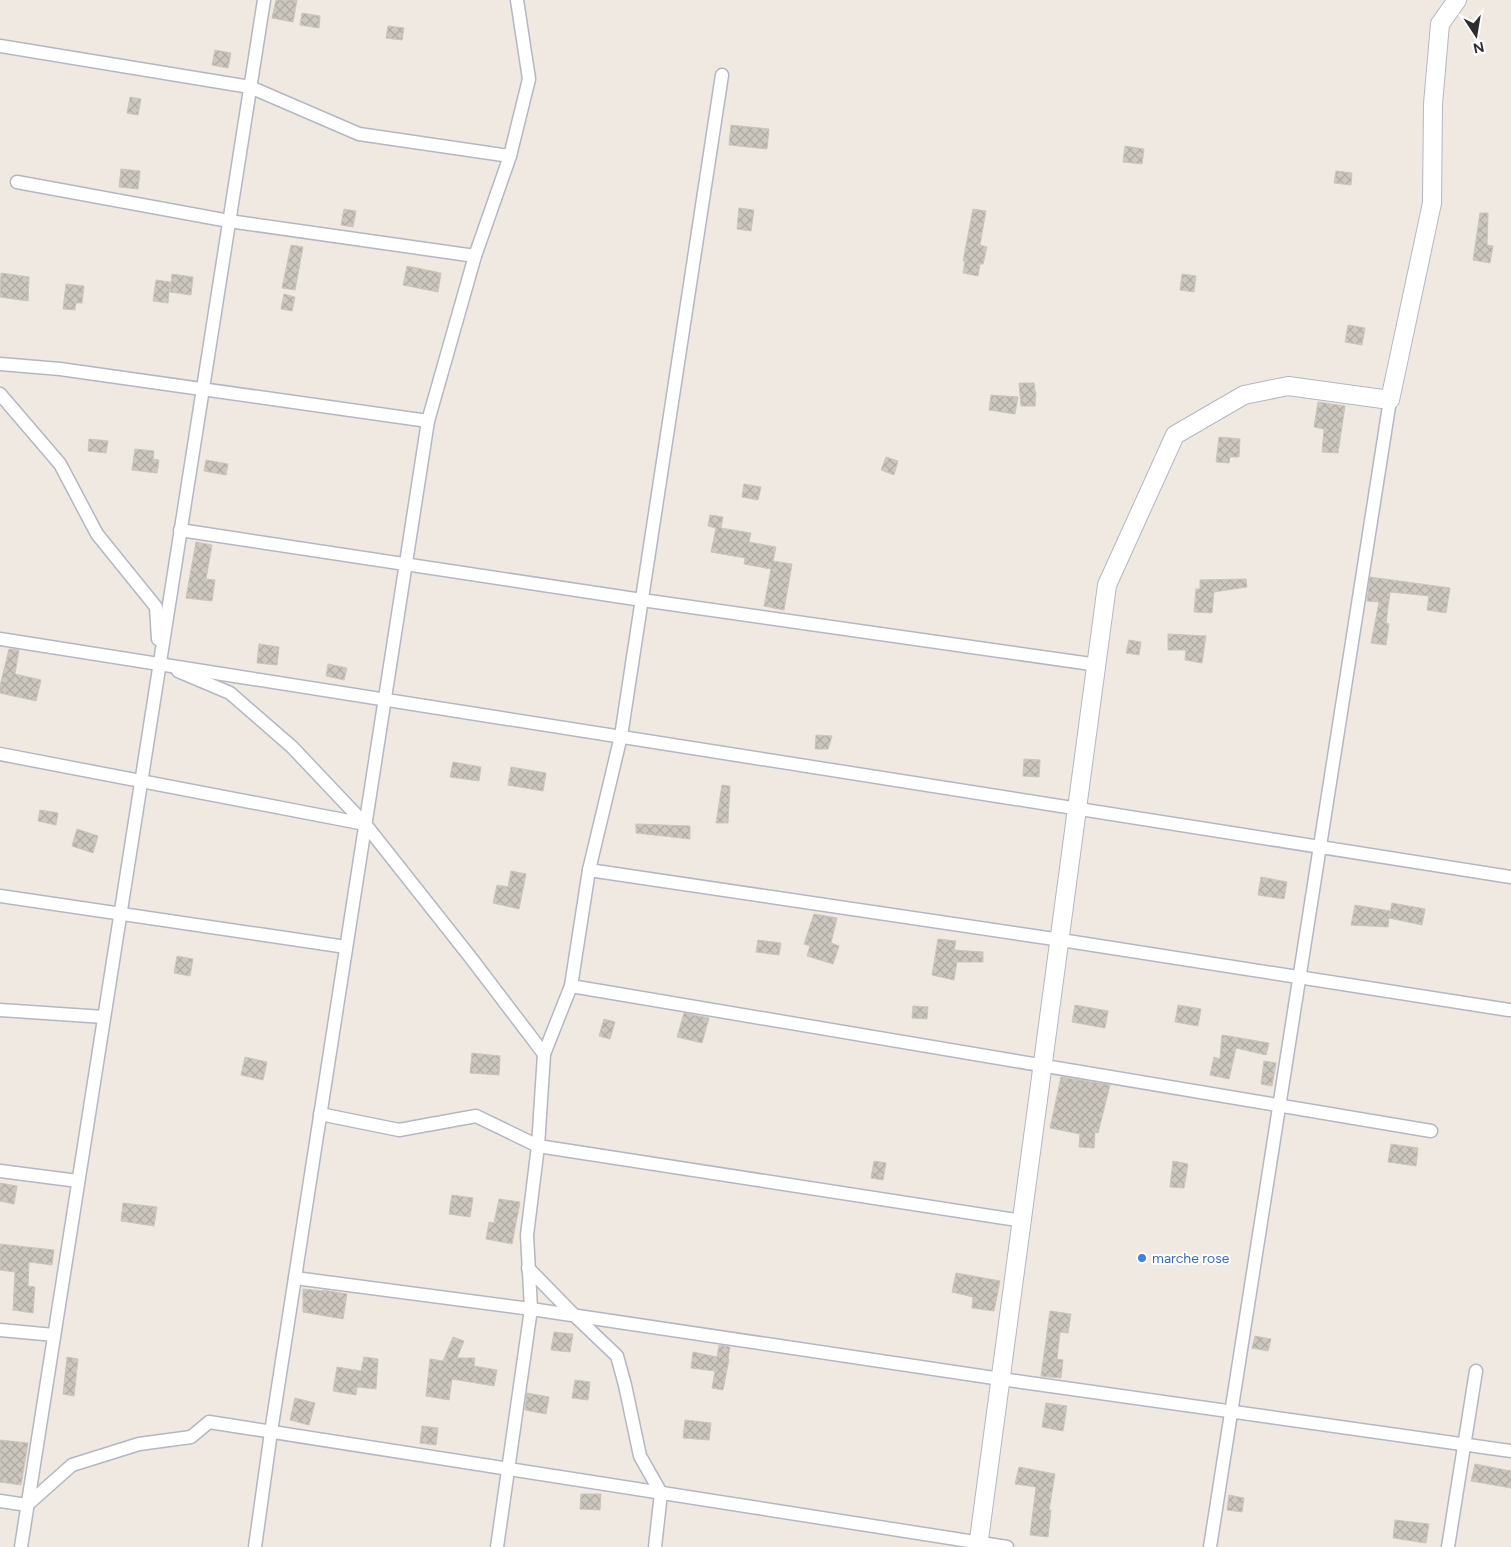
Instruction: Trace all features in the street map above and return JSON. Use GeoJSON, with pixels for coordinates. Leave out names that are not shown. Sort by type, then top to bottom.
{"type":"FeatureCollection","features":[{"type":"Feature","properties":{"kind":"street"},"geometry":{"type":"LineString","coordinates":[[21,1547],[264,0]]}},
{"type":"Feature","properties":{"kind":"street"},"geometry":{"type":"LineString","coordinates":[[256,1547],[271,1432],[428,422],[475,256],[510,156],[529,79],[517,0]]}},
{"type":"Feature","properties":{"kind":"street"},"geometry":{"type":"LineString","coordinates":[[1210,1547],[1390,400],[1432,203],[1433,104],[1440,24],[1457,0]]}},
{"type":"Feature","properties":{"kind":"street"},"geometry":{"type":"LineString","coordinates":[[0,46],[250,87],[359,134],[510,156]]}},
{"type":"Feature","properties":{"kind":"street"},"geometry":{"type":"LineString","coordinates":[[497,1547],[530,1309],[527,1235],[538,1146],[544,1054],[571,986],[589,870],[621,736],[722,75]]}},
{"type":"Feature","properties":{"kind":"street"},"geometry":{"type":"LineString","coordinates":[[17,182],[229,221],[475,256]]}},
{"type":"Feature","properties":{"kind":"street"},"geometry":{"type":"LineString","coordinates":[[0,364],[60,369],[428,422]]}},
{"type":"Feature","properties":{"kind":"street"},"geometry":{"type":"LineString","coordinates":[[978,1545],[1079,808],[1107,585],[1175,435],[1244,395],[1288,386],[1390,400]]}},
{"type":"Feature","properties":{"kind":"street"},"geometry":{"type":"LineString","coordinates":[[0,394],[60,464],[97,534],[156,607],[159,664]]}},
{"type":"Feature","properties":{"kind":"street"},"geometry":{"type":"LineString","coordinates":[[180,530],[642,600],[1098,665]]}},
{"type":"Feature","properties":{"kind":"street"},"geometry":{"type":"LineString","coordinates":[[0,638],[1511,877]]}},
{"type":"Feature","properties":{"kind":"street"},"geometry":{"type":"LineString","coordinates":[[159,664],[230,693],[292,747],[365,824],[472,958],[544,1054]]}},
{"type":"Feature","properties":{"kind":"street"},"geometry":{"type":"LineString","coordinates":[[0,754],[365,824]]}},
{"type":"Feature","properties":{"kind":"street"},"geometry":{"type":"LineString","coordinates":[[589,870],[1061,940],[1509,1010]]}},
{"type":"Feature","properties":{"kind":"street"},"geometry":{"type":"LineString","coordinates":[[0,896],[346,946]]}},
{"type":"Feature","properties":{"kind":"street"},"geometry":{"type":"LineString","coordinates":[[571,986],[1431,1132]]}},
{"type":"Feature","properties":{"kind":"street"},"geometry":{"type":"LineString","coordinates":[[0,1010],[104,1017]]}},
{"type":"Feature","properties":{"kind":"street"},"geometry":{"type":"LineString","coordinates":[[320,1114],[400,1130],[476,1116],[538,1146],[1022,1221]]}},
{"type":"Feature","properties":{"kind":"street"},"geometry":{"type":"LineString","coordinates":[[0,1171],[78,1181]]}},
{"type":"Feature","properties":{"kind":"street"},"geometry":{"type":"LineString","coordinates":[[528,1268],[617,1356],[625,1384],[640,1456],[661,1493],[655,1547]]}},
{"type":"Feature","properties":{"kind":"street"},"geometry":{"type":"LineString","coordinates":[[295,1278],[574,1315],[1001,1379],[1511,1451]]}},
{"type":"Feature","properties":{"kind":"street"},"geometry":{"type":"LineString","coordinates":[[0,1330],[54,1335]]}},
{"type":"Feature","properties":{"kind":"street"},"geometry":{"type":"LineString","coordinates":[[1448,1547],[1476,1371]]}},
{"type":"Feature","properties":{"kind":"street"},"geometry":{"type":"LineString","coordinates":[[0,1501],[27,1505],[72,1466],[139,1444],[191,1437],[209,1422],[978,1545],[1007,1547]]}},
{"type":"Feature","properties":{"kind":"building"},"geometry":{"type":"Polygon","coordinates":[[[276,0],[297,0],[293,22],[272,18],[276,0]]]}},
{"type":"Feature","properties":{"kind":"building"},"geometry":{"type":"Polygon","coordinates":[[[302,13],[320,16],[319,28],[300,25],[302,13]]]}},
{"type":"Feature","properties":{"kind":"building"},"geometry":{"type":"Polygon","coordinates":[[[388,26],[404,28],[402,40],[386,38],[388,26]]]}},
{"type":"Feature","properties":{"kind":"building"},"geometry":{"type":"Polygon","coordinates":[[[215,50],[231,53],[228,68],[212,65],[215,50]]]}},
{"type":"Feature","properties":{"kind":"building"},"geometry":{"type":"Polygon","coordinates":[[[130,97],[141,99],[138,115],[127,113],[130,97]]]}},
{"type":"Feature","properties":{"kind":"building"},"geometry":{"type":"Polygon","coordinates":[[[731,125],[769,129],[767,149],[729,145],[731,125]]]}},
{"type":"Feature","properties":{"kind":"building"},"geometry":{"type":"Polygon","coordinates":[[[1125,146],[1144,149],[1142,164],[1123,162],[1125,146]]]}},
{"type":"Feature","properties":{"kind":"building"},"geometry":{"type":"Polygon","coordinates":[[[121,169],[140,171],[138,189],[119,187],[121,169]]]}},
{"type":"Feature","properties":{"kind":"building"},"geometry":{"type":"Polygon","coordinates":[[[1336,171],[1352,173],[1351,185],[1334,183],[1336,171]]]}},
{"type":"Feature","properties":{"kind":"building"},"geometry":{"type":"Polygon","coordinates":[[[739,208],[754,210],[751,231],[737,229],[739,208]]]}},
{"type":"Feature","properties":{"kind":"building"},"geometry":{"type":"Polygon","coordinates":[[[344,209],[356,211],[353,227],[341,225],[344,209]]]}},
{"type":"Feature","properties":{"kind":"building"},"geometry":{"type":"Polygon","coordinates":[[[973,209],[986,211],[980,245],[987,247],[983,264],[980,264],[978,276],[963,273],[965,261],[963,261],[973,209]]]}},
{"type":"Feature","properties":{"kind":"building"},"geometry":{"type":"Polygon","coordinates":[[[1480,213],[1488,213],[1487,245],[1493,246],[1490,263],[1473,260],[1480,213]]]}},
{"type":"Feature","properties":{"kind":"building"},"geometry":{"type":"Polygon","coordinates":[[[291,245],[303,247],[295,290],[282,288],[291,245]]]}},
{"type":"Feature","properties":{"kind":"building"},"geometry":{"type":"Polygon","coordinates":[[[407,266],[441,273],[438,292],[403,285],[407,266]]]}},
{"type":"Feature","properties":{"kind":"building"},"geometry":{"type":"Polygon","coordinates":[[[1,273],[29,277],[28,301],[0,297],[1,273]]]}},
{"type":"Feature","properties":{"kind":"building"},"geometry":{"type":"Polygon","coordinates":[[[172,274],[193,277],[191,295],[170,292],[172,274]]]}},
{"type":"Feature","properties":{"kind":"building"},"geometry":{"type":"Polygon","coordinates":[[[1182,274],[1196,276],[1194,292],[1180,290],[1182,274]]]}},
{"type":"Feature","properties":{"kind":"building"},"geometry":{"type":"Polygon","coordinates":[[[156,280],[170,282],[168,303],[153,301],[156,280]]]}},
{"type":"Feature","properties":{"kind":"building"},"geometry":{"type":"Polygon","coordinates":[[[66,284],[84,286],[82,303],[76,303],[75,310],[63,309],[66,284]]]}},
{"type":"Feature","properties":{"kind":"building"},"geometry":{"type":"Polygon","coordinates":[[[284,294],[295,297],[292,311],[281,309],[284,294]]]}},
{"type":"Feature","properties":{"kind":"building"},"geometry":{"type":"Polygon","coordinates":[[[1348,325],[1365,328],[1362,345],[1345,342],[1348,325]]]}},
{"type":"Feature","properties":{"kind":"building"},"geometry":{"type":"Polygon","coordinates":[[[1019,383],[1034,383],[1036,392],[1035,406],[1021,406],[1019,383]]]}},
{"type":"Feature","properties":{"kind":"building"},"geometry":{"type":"Polygon","coordinates":[[[991,395],[1018,397],[1015,414],[989,410],[991,395]]]}},
{"type":"Feature","properties":{"kind":"building"},"geometry":{"type":"Polygon","coordinates":[[[1318,402],[1345,406],[1338,453],[1322,452],[1324,429],[1314,427],[1318,402]]]}},
{"type":"Feature","properties":{"kind":"building"},"geometry":{"type":"Polygon","coordinates":[[[1219,437],[1240,439],[1239,457],[1230,457],[1229,463],[1216,462],[1219,437]]]}},
{"type":"Feature","properties":{"kind":"building"},"geometry":{"type":"Polygon","coordinates":[[[89,439],[108,441],[106,453],[88,451],[89,439]]]}},
{"type":"Feature","properties":{"kind":"building"},"geometry":{"type":"Polygon","coordinates":[[[135,449],[154,451],[153,459],[159,460],[157,473],[132,470],[135,449]]]}},
{"type":"Feature","properties":{"kind":"building"},"geometry":{"type":"Polygon","coordinates":[[[886,457],[898,461],[894,475],[881,470],[886,457]]]}},
{"type":"Feature","properties":{"kind":"building"},"geometry":{"type":"Polygon","coordinates":[[[206,460],[228,464],[226,475],[204,471],[206,460]]]}},
{"type":"Feature","properties":{"kind":"building"},"geometry":{"type":"Polygon","coordinates":[[[744,484],[761,487],[758,500],[742,497],[744,484]]]}},
{"type":"Feature","properties":{"kind":"building"},"geometry":{"type":"Polygon","coordinates":[[[710,515],[723,517],[721,528],[751,533],[749,542],[776,547],[773,561],[792,564],[784,610],[764,606],[771,569],[744,564],[745,558],[711,552],[716,528],[708,526],[710,515]]]}},
{"type":"Feature","properties":{"kind":"building"},"geometry":{"type":"Polygon","coordinates":[[[196,542],[212,545],[206,579],[215,580],[212,601],[186,598],[196,542]]]}},
{"type":"Feature","properties":{"kind":"building"},"geometry":{"type":"Polygon","coordinates":[[[1370,577],[1450,588],[1446,613],[1427,610],[1429,596],[1390,592],[1386,623],[1389,624],[1386,645],[1371,643],[1379,602],[1367,601],[1370,577]]]}},
{"type":"Feature","properties":{"kind":"building"},"geometry":{"type":"Polygon","coordinates":[[[1246,579],[1247,587],[1214,592],[1212,613],[1194,612],[1196,589],[1200,589],[1200,580],[1246,579]]]}},
{"type":"Feature","properties":{"kind":"building"},"geometry":{"type":"Polygon","coordinates":[[[1168,634],[1206,636],[1202,663],[1185,660],[1186,650],[1168,650],[1168,634]]]}},
{"type":"Feature","properties":{"kind":"building"},"geometry":{"type":"Polygon","coordinates":[[[1129,640],[1141,642],[1139,655],[1126,653],[1129,640]]]}},
{"type":"Feature","properties":{"kind":"building"},"geometry":{"type":"Polygon","coordinates":[[[259,644],[279,647],[277,665],[257,663],[259,644]]]}},
{"type":"Feature","properties":{"kind":"building"},"geometry":{"type":"Polygon","coordinates":[[[9,649],[19,650],[15,674],[41,680],[36,701],[0,693],[9,649]]]}},
{"type":"Feature","properties":{"kind":"building"},"geometry":{"type":"Polygon","coordinates":[[[328,664],[347,668],[344,680],[326,676],[328,664]]]}},
{"type":"Feature","properties":{"kind":"building"},"geometry":{"type":"Polygon","coordinates":[[[816,735],[832,736],[828,749],[815,749],[816,735]]]}},
{"type":"Feature","properties":{"kind":"building"},"geometry":{"type":"Polygon","coordinates":[[[1024,759],[1040,760],[1039,777],[1023,776],[1024,759]]]}},
{"type":"Feature","properties":{"kind":"building"},"geometry":{"type":"Polygon","coordinates":[[[453,762],[481,767],[479,781],[450,777],[453,762]]]}},
{"type":"Feature","properties":{"kind":"building"},"geometry":{"type":"Polygon","coordinates":[[[511,767],[546,773],[543,791],[508,785],[511,767]]]}},
{"type":"Feature","properties":{"kind":"building"},"geometry":{"type":"Polygon","coordinates":[[[722,785],[730,786],[728,823],[716,823],[722,785]]]}},
{"type":"Feature","properties":{"kind":"building"},"geometry":{"type":"Polygon","coordinates":[[[40,810],[58,813],[56,825],[38,821],[40,810]]]}},
{"type":"Feature","properties":{"kind":"building"},"geometry":{"type":"Polygon","coordinates":[[[636,824],[690,826],[690,839],[636,833],[636,824]]]}},
{"type":"Feature","properties":{"kind":"building"},"geometry":{"type":"Polygon","coordinates":[[[77,829],[98,836],[93,853],[72,846],[77,829]]]}},
{"type":"Feature","properties":{"kind":"building"},"geometry":{"type":"Polygon","coordinates":[[[511,871],[526,874],[519,909],[493,903],[497,885],[508,887],[511,871]]]}},
{"type":"Feature","properties":{"kind":"building"},"geometry":{"type":"Polygon","coordinates":[[[1261,877],[1287,882],[1284,899],[1258,895],[1261,877]]]}},
{"type":"Feature","properties":{"kind":"building"},"geometry":{"type":"Polygon","coordinates":[[[1392,903],[1425,909],[1422,925],[1389,918],[1388,927],[1351,925],[1355,905],[1390,911],[1390,913],[1392,903]]]}},
{"type":"Feature","properties":{"kind":"building"},"geometry":{"type":"Polygon","coordinates":[[[814,914],[837,918],[831,943],[839,946],[833,964],[807,956],[810,946],[804,944],[814,914]]]}},
{"type":"Feature","properties":{"kind":"building"},"geometry":{"type":"Polygon","coordinates":[[[938,939],[956,941],[954,950],[983,952],[983,962],[957,962],[954,980],[932,975],[938,939]]]}},
{"type":"Feature","properties":{"kind":"building"},"geometry":{"type":"Polygon","coordinates":[[[758,940],[781,943],[779,955],[756,952],[758,940]]]}},
{"type":"Feature","properties":{"kind":"building"},"geometry":{"type":"Polygon","coordinates":[[[177,956],[193,959],[190,976],[174,973],[177,956]]]}},
{"type":"Feature","properties":{"kind":"building"},"geometry":{"type":"Polygon","coordinates":[[[1075,1005],[1108,1011],[1105,1028],[1072,1022],[1075,1005]]]}},
{"type":"Feature","properties":{"kind":"building"},"geometry":{"type":"Polygon","coordinates":[[[1178,1005],[1201,1009],[1198,1026],[1175,1022],[1178,1005]]]}},
{"type":"Feature","properties":{"kind":"building"},"geometry":{"type":"Polygon","coordinates":[[[913,1006],[928,1007],[927,1019],[912,1018],[913,1006]]]}},
{"type":"Feature","properties":{"kind":"building"},"geometry":{"type":"Polygon","coordinates":[[[684,1013],[709,1018],[702,1043],[677,1037],[684,1013]]]}},
{"type":"Feature","properties":{"kind":"building"},"geometry":{"type":"Polygon","coordinates":[[[604,1019],[615,1022],[610,1039],[599,1036],[604,1019]]]}},
{"type":"Feature","properties":{"kind":"building"},"geometry":{"type":"Polygon","coordinates":[[[1222,1035],[1269,1043],[1266,1055],[1236,1048],[1229,1079],[1210,1075],[1214,1057],[1220,1059],[1222,1035]]]}},
{"type":"Feature","properties":{"kind":"building"},"geometry":{"type":"Polygon","coordinates":[[[472,1053],[500,1056],[499,1075],[470,1073],[472,1053]]]}},
{"type":"Feature","properties":{"kind":"building"},"geometry":{"type":"Polygon","coordinates":[[[245,1057],[267,1062],[263,1080],[241,1075],[245,1057]]]}},
{"type":"Feature","properties":{"kind":"building"},"geometry":{"type":"Polygon","coordinates":[[[1264,1061],[1276,1063],[1272,1086],[1261,1084],[1264,1061]]]}},
{"type":"Feature","properties":{"kind":"building"},"geometry":{"type":"Polygon","coordinates":[[[1061,1077],[1110,1085],[1098,1133],[1095,1132],[1094,1148],[1079,1147],[1080,1134],[1050,1128],[1061,1077]]]}},
{"type":"Feature","properties":{"kind":"building"},"geometry":{"type":"Polygon","coordinates":[[[1391,1144],[1418,1148],[1416,1166],[1388,1162],[1391,1144]]]}},
{"type":"Feature","properties":{"kind":"building"},"geometry":{"type":"Polygon","coordinates":[[[874,1161],[886,1163],[883,1180],[871,1178],[874,1161]]]}},
{"type":"Feature","properties":{"kind":"building"},"geometry":{"type":"Polygon","coordinates":[[[1173,1161],[1188,1164],[1184,1188],[1170,1187],[1173,1161]]]}},
{"type":"Feature","properties":{"kind":"building"},"geometry":{"type":"Polygon","coordinates":[[[0,1183],[17,1186],[14,1204],[0,1201],[0,1183]]]}},
{"type":"Feature","properties":{"kind":"building"},"geometry":{"type":"Polygon","coordinates":[[[452,1195],[473,1198],[470,1217],[449,1214],[452,1195]]]}},
{"type":"Feature","properties":{"kind":"building"},"geometry":{"type":"Polygon","coordinates":[[[499,1199],[520,1202],[512,1244],[486,1239],[489,1222],[494,1223],[499,1199]]]}},
{"type":"Feature","properties":{"kind":"building"},"geometry":{"type":"Polygon","coordinates":[[[123,1203],[157,1207],[154,1226],[121,1221],[123,1203]]]}},
{"type":"Feature","properties":{"kind":"building"},"geometry":{"type":"Polygon","coordinates":[[[0,1244],[54,1250],[52,1265],[29,1262],[28,1286],[35,1287],[33,1313],[13,1310],[15,1272],[0,1270],[0,1244]]]}},
{"type":"Feature","properties":{"kind":"building"},"geometry":{"type":"Polygon","coordinates":[[[956,1273],[1000,1281],[994,1311],[972,1308],[973,1297],[952,1292],[956,1273]]]}},
{"type":"Feature","properties":{"kind":"building"},"geometry":{"type":"Polygon","coordinates":[[[303,1289],[347,1294],[343,1319],[303,1312],[303,1289]]]}},
{"type":"Feature","properties":{"kind":"building"},"geometry":{"type":"Polygon","coordinates":[[[1050,1311],[1071,1314],[1068,1333],[1060,1332],[1057,1359],[1063,1360],[1061,1378],[1041,1376],[1050,1311]]]}},
{"type":"Feature","properties":{"kind":"building"},"geometry":{"type":"Polygon","coordinates":[[[554,1332],[573,1334],[570,1352],[551,1350],[554,1332]]]}},
{"type":"Feature","properties":{"kind":"building"},"geometry":{"type":"Polygon","coordinates":[[[1255,1336],[1271,1339],[1268,1351],[1252,1348],[1255,1336]]]}},
{"type":"Feature","properties":{"kind":"building"},"geometry":{"type":"Polygon","coordinates":[[[453,1337],[464,1341],[457,1358],[475,1358],[474,1366],[497,1370],[494,1386],[452,1379],[449,1400],[426,1396],[430,1359],[443,1361],[453,1337]]]}},
{"type":"Feature","properties":{"kind":"building"},"geometry":{"type":"Polygon","coordinates":[[[719,1345],[730,1347],[723,1390],[712,1388],[715,1371],[691,1368],[693,1352],[717,1357],[719,1345]]]}},
{"type":"Feature","properties":{"kind":"building"},"geometry":{"type":"Polygon","coordinates":[[[67,1357],[78,1359],[74,1396],[63,1394],[67,1357]]]}},
{"type":"Feature","properties":{"kind":"building"},"geometry":{"type":"Polygon","coordinates":[[[364,1357],[378,1359],[376,1389],[357,1387],[356,1395],[333,1391],[337,1367],[361,1371],[364,1357]]]}},
{"type":"Feature","properties":{"kind":"building"},"geometry":{"type":"Polygon","coordinates":[[[575,1380],[590,1382],[588,1400],[572,1398],[575,1380]]]}},
{"type":"Feature","properties":{"kind":"building"},"geometry":{"type":"Polygon","coordinates":[[[527,1393],[549,1397],[546,1414],[525,1410],[527,1393]]]}},
{"type":"Feature","properties":{"kind":"building"},"geometry":{"type":"Polygon","coordinates":[[[295,1398],[315,1403],[309,1425],[290,1420],[295,1398]]]}},
{"type":"Feature","properties":{"kind":"building"},"geometry":{"type":"Polygon","coordinates":[[[1046,1403],[1067,1406],[1063,1431],[1042,1427],[1046,1403]]]}},
{"type":"Feature","properties":{"kind":"building"},"geometry":{"type":"Polygon","coordinates":[[[685,1420],[711,1423],[709,1440],[683,1438],[685,1420]]]}},
{"type":"Feature","properties":{"kind":"building"},"geometry":{"type":"Polygon","coordinates":[[[422,1426],[438,1428],[436,1445],[420,1443],[422,1426]]]}},
{"type":"Feature","properties":{"kind":"building"},"geometry":{"type":"Polygon","coordinates":[[[0,1440],[28,1443],[21,1485],[0,1482],[0,1440]]]}},
{"type":"Feature","properties":{"kind":"building"},"geometry":{"type":"Polygon","coordinates":[[[1475,1464],[1511,1471],[1511,1488],[1471,1481],[1475,1464]]]}},
{"type":"Feature","properties":{"kind":"building"},"geometry":{"type":"Polygon","coordinates":[[[1019,1467],[1055,1474],[1049,1510],[1051,1510],[1048,1537],[1030,1535],[1036,1487],[1015,1484],[1019,1467]]]}},
{"type":"Feature","properties":{"kind":"building"},"geometry":{"type":"Polygon","coordinates":[[[581,1494],[601,1494],[600,1510],[580,1509],[581,1494]]]}},
{"type":"Feature","properties":{"kind":"building"},"geometry":{"type":"Polygon","coordinates":[[[1229,1495],[1244,1498],[1242,1512],[1227,1510],[1229,1495]]]}},
{"type":"Feature","properties":{"kind":"building"},"geometry":{"type":"Polygon","coordinates":[[[1395,1520],[1429,1524],[1426,1543],[1393,1538],[1395,1520]]]}},
{"type":"Feature","properties":{"kind":"place","name":"marche rose"},"geometry":{"type":"Point","coordinates":[1142,1258]}}]}
